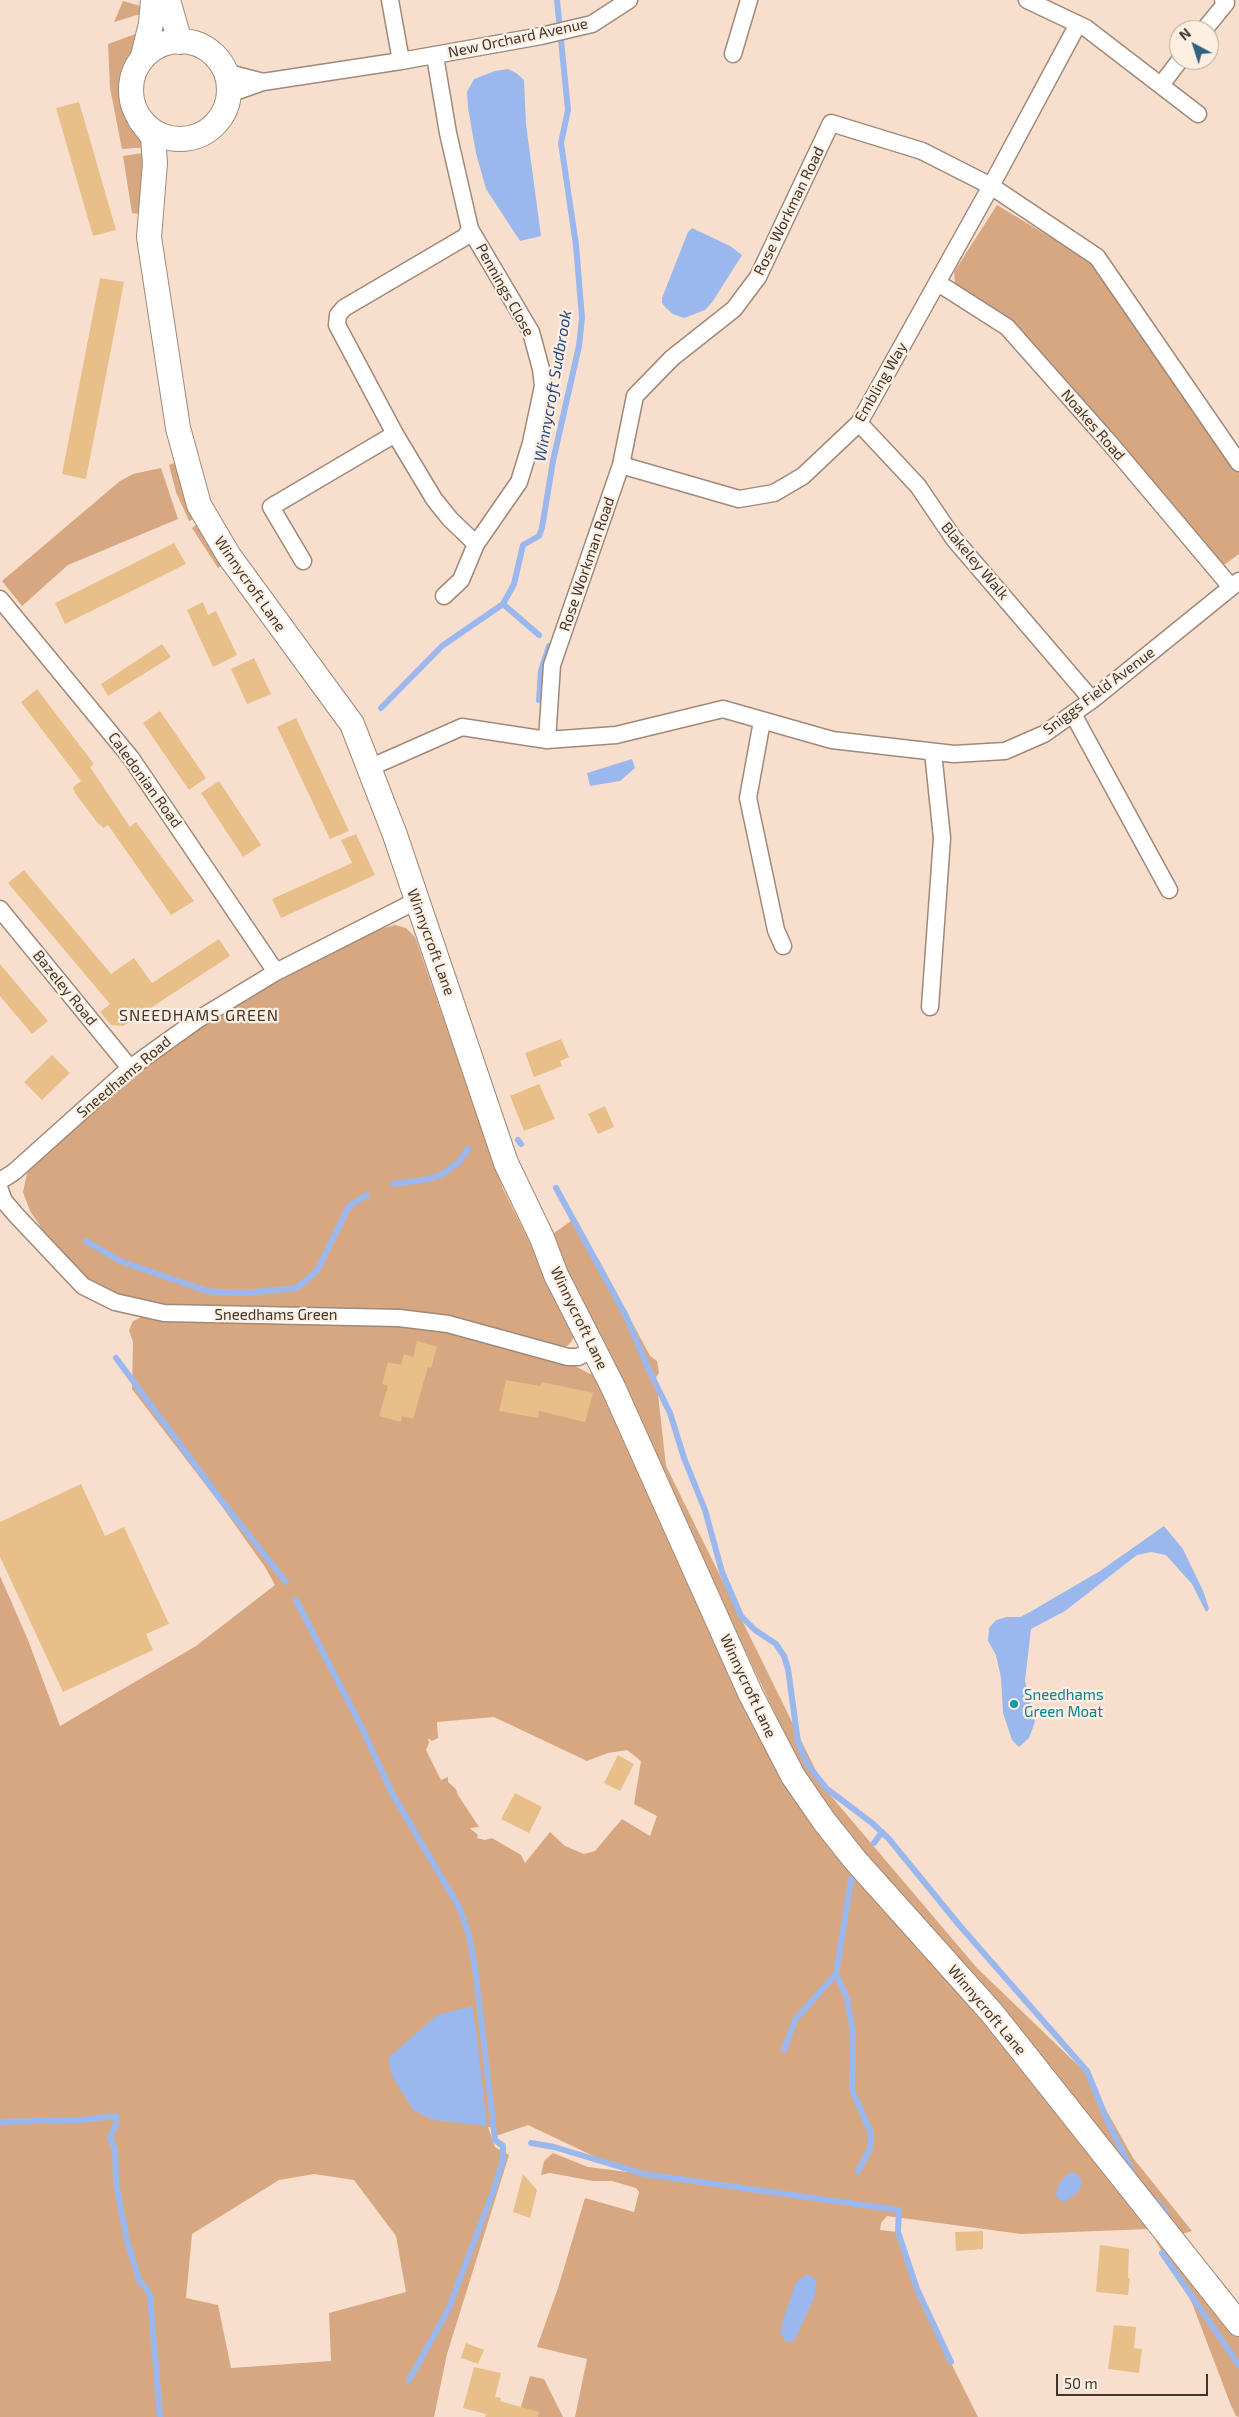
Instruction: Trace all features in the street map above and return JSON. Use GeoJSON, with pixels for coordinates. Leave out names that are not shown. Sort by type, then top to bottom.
{"type":"FeatureCollection","features":[{"type":"Feature","properties":{"kind":"street"},"geometry":{"type":"LineString","coordinates":[[143,56],[164,45],[180,42],[197,44],[209,50],[219,60],[227,83],[223,113],[213,126],[199,135],[183,139],[167,138],[152,131],[140,120],[133,106],[131,90],[133,74],[143,56],[151,24],[153,0]]}},
{"type":"Feature","properties":{"kind":"street"},"geometry":{"type":"LineString","coordinates":[[168,0],[180,42]]}},
{"type":"Feature","properties":{"kind":"street"},"geometry":{"type":"LineString","coordinates":[[390,0],[401,61]]}},
{"type":"Feature","properties":{"kind":"street","name":"New Orchard Avenue"},"geometry":{"type":"LineString","coordinates":[[227,83],[263,82],[435,56],[541,36],[592,24],[628,0]]}},
{"type":"Feature","properties":{"kind":"street"},"geometry":{"type":"LineString","coordinates":[[733,54],[749,0]]}},
{"type":"Feature","properties":{"kind":"street"},"geometry":{"type":"LineString","coordinates":[[1027,0],[1078,24],[1198,114]]}},
{"type":"Feature","properties":{"kind":"street"},"geometry":{"type":"LineString","coordinates":[[1212,20],[1226,2],[1223,0]]}},
{"type":"Feature","properties":{"kind":"street","name":"Embling Way"},"geometry":{"type":"LineString","coordinates":[[621,465],[740,499],[765,495],[774,493],[803,476],[859,422],[938,283],[1078,24]]}},
{"type":"Feature","properties":{"kind":"street","name":"Pennings Close"},"geometry":{"type":"LineString","coordinates":[[435,56],[448,133],[470,229],[530,332],[541,369],[543,386],[531,443],[519,482],[476,544],[461,580],[444,596]]}},
{"type":"Feature","properties":{"kind":"street"},"geometry":{"type":"LineString","coordinates":[[1161,85],[1172,70]]}},
{"type":"Feature","properties":{"kind":"street","name":"New Orchard Avenue"},"geometry":{"type":"LineString","coordinates":[[227,83],[263,82]]}},
{"type":"Feature","properties":{"kind":"street","name":"Winnycroft Lane"},"geometry":{"type":"LineString","coordinates":[[140,120],[153,137],[155,163],[149,237],[175,409],[185,457],[199,505],[229,556],[352,724],[395,835],[506,1163],[542,1238],[556,1275],[636,1437],[751,1695],[793,1776],[855,1860],[992,2013],[1239,2324]]}},
{"type":"Feature","properties":{"kind":"street","name":"Rose Workman Road"},"geometry":{"type":"LineString","coordinates":[[547,740],[552,665],[621,465],[635,396],[672,358],[734,309],[758,277],[832,122],[922,151],[991,186]]}},
{"type":"Feature","properties":{"kind":"street","name":"Winnycroft Lane"},"geometry":{"type":"LineString","coordinates":[[152,201],[183,139]]}},
{"type":"Feature","properties":{"kind":"street"},"geometry":{"type":"LineString","coordinates":[[991,186],[1097,257],[1239,462]]}},
{"type":"Feature","properties":{"kind":"street","name":"Pennings Close"},"geometry":{"type":"LineString","coordinates":[[470,229],[465,238],[344,308],[338,315],[337,325],[395,434],[434,498],[450,519],[476,544]]}},
{"type":"Feature","properties":{"kind":"street","name":"Noakes Road"},"geometry":{"type":"LineString","coordinates":[[938,283],[1007,327],[1235,584]]}},
{"type":"Feature","properties":{"kind":"street","name":"Blakeley Walk"},"geometry":{"type":"LineString","coordinates":[[859,422],[918,486],[954,539],[1092,700]]}},
{"type":"Feature","properties":{"kind":"street"},"geometry":{"type":"LineString","coordinates":[[303,561],[271,506],[395,434]]}},
{"type":"Feature","properties":{"kind":"street","name":"Sniggs Field Avenue"},"geometry":{"type":"LineString","coordinates":[[369,768],[462,727],[547,740],[616,735],[723,709],[832,740],[954,754],[1005,751],[1044,734],[1073,714],[1235,584]]}},
{"type":"Feature","properties":{"kind":"street","name":"Caledonian Road"},"geometry":{"type":"LineString","coordinates":[[0,599],[131,758],[276,972]]}},
{"type":"Feature","properties":{"kind":"street"},"geometry":{"type":"LineString","coordinates":[[1073,714],[1170,890]]}},
{"type":"Feature","properties":{"kind":"street"},"geometry":{"type":"LineString","coordinates":[[762,720],[748,798],[776,930],[782,946]]}},
{"type":"Feature","properties":{"kind":"street"},"geometry":{"type":"LineString","coordinates":[[930,1007],[942,838],[933,752]]}},
{"type":"Feature","properties":{"kind":"street","name":"Sneedhams Road"},"geometry":{"type":"LineString","coordinates":[[0,1181],[14,1172],[130,1068],[197,1020],[276,972],[416,901]]}},
{"type":"Feature","properties":{"kind":"street","name":"Bazeley Road"},"geometry":{"type":"LineString","coordinates":[[0,909],[130,1068]]}},
{"type":"Feature","properties":{"kind":"street","name":"Sneedhams Green"},"geometry":{"type":"LineString","coordinates":[[0,1190],[4,1201],[16,1215],[83,1286],[115,1302],[164,1313],[309,1317],[337,1315],[399,1318],[448,1324],[568,1357],[578,1357],[594,1349]]}},
{"type":"Feature","properties":{"kind":"shaded area"},"geometry":{"type":"Polygon","coordinates":[[[123,1],[147,8],[147,12],[114,22],[123,1]]]}},
{"type":"Feature","properties":{"kind":"shaded area"},"geometry":{"type":"Polygon","coordinates":[[[141,32],[130,72],[127,96],[149,147],[122,149],[110,88],[108,44],[141,32]]]}},
{"type":"Feature","properties":{"kind":"shaded area"},"geometry":{"type":"Polygon","coordinates":[[[150,152],[139,214],[132,213],[123,156],[150,152]]]}},
{"type":"Feature","properties":{"kind":"shaded area"},"geometry":{"type":"Polygon","coordinates":[[[997,205],[1095,264],[1239,471],[1239,554],[1220,568],[1011,322],[955,284],[954,272],[997,205]]]}},
{"type":"Feature","properties":{"kind":"shaded area"},"geometry":{"type":"Polygon","coordinates":[[[176,462],[197,518],[189,521],[176,492],[169,465],[176,462]]]}},
{"type":"Feature","properties":{"kind":"shaded area"},"geometry":{"type":"Polygon","coordinates":[[[161,468],[178,519],[68,565],[22,606],[2,581],[120,481],[133,474],[161,468]]]}},
{"type":"Feature","properties":{"kind":"shaded area"},"geometry":{"type":"Polygon","coordinates":[[[199,523],[224,564],[218,568],[192,528],[199,523]]]}},
{"type":"Feature","properties":{"kind":"shaded area","name":"Sneedhams Green"},"geometry":{"type":"Polygon","coordinates":[[[395,925],[406,928],[415,937],[503,1189],[575,1333],[572,1341],[567,1346],[559,1346],[507,1334],[245,1314],[142,1303],[93,1287],[51,1242],[30,1211],[23,1192],[27,1173],[110,1096],[155,1060],[208,1023],[274,981],[373,931],[395,925]]]}},
{"type":"Feature","properties":{"kind":"shaded area"},"geometry":{"type":"Polygon","coordinates":[[[571,1221],[599,1260],[650,1356],[657,1361],[659,1373],[656,1377],[666,1466],[825,1789],[977,1968],[1085,2072],[1133,2158],[1192,2231],[1179,2235],[817,1795],[799,1763],[547,1238],[571,1221]]]}},
{"type":"Feature","properties":{"kind":"shaded area"},"geometry":{"type":"Polygon","coordinates":[[[143,1316],[242,1323],[379,1323],[443,1330],[575,1366],[590,1374],[594,1370],[836,1841],[1239,2333],[1239,2417],[1236,2416],[1230,2403],[1192,2303],[1149,2229],[1021,2234],[887,2216],[881,2223],[880,2230],[898,2232],[917,2289],[931,2323],[978,2417],[575,2417],[587,2359],[537,2347],[558,2288],[585,2198],[634,2212],[639,2192],[636,2188],[612,2181],[593,2181],[550,2173],[541,2175],[544,2161],[553,2153],[588,2167],[627,2172],[528,2125],[496,2136],[495,2128],[488,2127],[495,2147],[509,2155],[447,2354],[434,2417],[0,2417],[0,1576],[28,1640],[60,1726],[196,1646],[275,1585],[265,1567],[218,1501],[132,1389],[133,1342],[129,1330],[133,1321],[143,1316]],[[494,1717],[437,1722],[438,1738],[432,1741],[428,1738],[429,1743],[426,1750],[441,1780],[448,1777],[448,1782],[456,1789],[479,1827],[470,1828],[478,1835],[477,1838],[485,1840],[492,1838],[521,1855],[525,1863],[550,1832],[565,1846],[584,1854],[595,1851],[622,1819],[650,1836],[657,1816],[634,1804],[641,1761],[627,1750],[608,1753],[587,1761],[494,1717]],[[314,2174],[279,2180],[192,2234],[186,2298],[218,2305],[231,2368],[331,2361],[329,2313],[406,2292],[396,2236],[354,2180],[314,2174]]]}},
{"type":"Feature","properties":{"kind":"shaded area"},"geometry":{"type":"Polygon","coordinates":[[[530,2376],[544,2379],[563,2417],[518,2417],[530,2376]]]}},
{"type":"Feature","properties":{"kind":"water"},"geometry":{"type":"Polygon","coordinates":[[[508,69],[524,80],[526,124],[541,236],[520,241],[486,189],[476,153],[468,108],[467,92],[474,79],[495,71],[508,69]]]}},
{"type":"Feature","properties":{"kind":"water"},"geometry":{"type":"Polygon","coordinates":[[[692,228],[730,246],[742,255],[713,301],[705,310],[684,318],[673,314],[666,308],[662,303],[662,298],[688,232],[692,228]]]}},
{"type":"Feature","properties":{"kind":"water"},"geometry":{"type":"Polygon","coordinates":[[[632,759],[635,768],[620,781],[590,786],[587,773],[632,759]]]}},
{"type":"Feature","properties":{"kind":"water"},"geometry":{"type":"Polygon","coordinates":[[[1164,1526],[1183,1549],[1204,1593],[1209,1609],[1206,1612],[1192,1584],[1166,1555],[1151,1552],[1137,1555],[1065,1611],[1031,1629],[1025,1681],[1035,1722],[1029,1738],[1019,1747],[1012,1740],[1003,1713],[1001,1678],[996,1655],[988,1641],[989,1628],[996,1620],[1007,1617],[1020,1617],[1030,1612],[1100,1571],[1164,1526]]]}},
{"type":"Feature","properties":{"kind":"water"},"geometry":{"type":"Polygon","coordinates":[[[472,2006],[487,2126],[433,2120],[413,2110],[392,2076],[388,2058],[437,2015],[472,2006]]]}},
{"type":"Feature","properties":{"kind":"water"},"geometry":{"type":"Polygon","coordinates":[[[1069,2173],[1076,2173],[1082,2181],[1079,2191],[1065,2202],[1058,2199],[1056,2194],[1059,2183],[1069,2173]]]}},
{"type":"Feature","properties":{"kind":"water"},"geometry":{"type":"Polygon","coordinates":[[[807,2274],[817,2280],[814,2298],[795,2339],[791,2342],[786,2342],[780,2333],[783,2320],[796,2282],[807,2274]]]}},
{"type":"Feature","properties":{"kind":"building"},"geometry":{"type":"Polygon","coordinates":[[[79,102],[116,230],[93,236],[56,108],[79,102]]]}},
{"type":"Feature","properties":{"kind":"building"},"geometry":{"type":"Polygon","coordinates":[[[100,278],[124,282],[86,479],[62,474],[100,278]]]}},
{"type":"Feature","properties":{"kind":"building"},"geometry":{"type":"Polygon","coordinates":[[[174,543],[186,564],[65,624],[55,603],[174,543]]]}},
{"type":"Feature","properties":{"kind":"building"},"geometry":{"type":"Polygon","coordinates":[[[203,602],[208,615],[216,611],[237,655],[213,667],[187,610],[203,602]]]}},
{"type":"Feature","properties":{"kind":"building"},"geometry":{"type":"Polygon","coordinates":[[[162,644],[171,657],[108,696],[101,684],[162,644]]]}},
{"type":"Feature","properties":{"kind":"building"},"geometry":{"type":"Polygon","coordinates":[[[254,658],[271,694],[247,704],[231,669],[254,658]]]}},
{"type":"Feature","properties":{"kind":"building"},"geometry":{"type":"Polygon","coordinates":[[[37,689],[94,764],[90,767],[130,827],[136,822],[194,901],[171,915],[108,825],[103,828],[99,825],[75,793],[73,787],[81,781],[21,702],[37,689]]]}},
{"type":"Feature","properties":{"kind":"building"},"geometry":{"type":"Polygon","coordinates":[[[160,711],[206,778],[189,790],[143,723],[160,711]]]}},
{"type":"Feature","properties":{"kind":"building"},"geometry":{"type":"Polygon","coordinates":[[[296,718],[349,831],[330,839],[277,727],[296,718]]]}},
{"type":"Feature","properties":{"kind":"building"},"geometry":{"type":"Polygon","coordinates":[[[219,781],[261,845],[243,857],[201,793],[219,781]]]}},
{"type":"Feature","properties":{"kind":"building"},"geometry":{"type":"Polygon","coordinates":[[[356,834],[375,875],[281,918],[272,899],[352,863],[341,840],[356,834]]]}},
{"type":"Feature","properties":{"kind":"building"},"geometry":{"type":"Polygon","coordinates":[[[24,870],[111,974],[134,958],[152,983],[219,939],[230,956],[123,1026],[111,1025],[100,1012],[110,1004],[8,883],[24,870]]]}},
{"type":"Feature","properties":{"kind":"building"},"geometry":{"type":"Polygon","coordinates":[[[0,964],[48,1021],[32,1034],[0,996],[0,964]]]}},
{"type":"Feature","properties":{"kind":"building"},"geometry":{"type":"Polygon","coordinates":[[[561,1039],[569,1057],[560,1061],[562,1066],[534,1077],[525,1053],[561,1039]]]}},
{"type":"Feature","properties":{"kind":"building"},"geometry":{"type":"Polygon","coordinates":[[[52,1055],[70,1073],[42,1100],[24,1082],[52,1055]]]}},
{"type":"Feature","properties":{"kind":"building"},"geometry":{"type":"Polygon","coordinates":[[[539,1084],[555,1119],[524,1131],[510,1096],[539,1084]]]}},
{"type":"Feature","properties":{"kind":"building"},"geometry":{"type":"Polygon","coordinates":[[[605,1106],[614,1127],[598,1134],[588,1114],[605,1106]]]}},
{"type":"Feature","properties":{"kind":"building"},"geometry":{"type":"Polygon","coordinates":[[[417,1341],[437,1347],[431,1368],[428,1367],[413,1419],[402,1416],[401,1422],[379,1416],[388,1386],[382,1384],[388,1362],[401,1365],[404,1354],[413,1357],[417,1341]]]}},
{"type":"Feature","properties":{"kind":"building"},"geometry":{"type":"Polygon","coordinates":[[[506,1380],[540,1386],[542,1382],[593,1393],[585,1422],[539,1411],[538,1418],[499,1411],[506,1380]]]}},
{"type":"Feature","properties":{"kind":"building"},"geometry":{"type":"Polygon","coordinates":[[[81,1484],[105,1536],[124,1527],[169,1624],[146,1634],[153,1650],[63,1692],[0,1557],[0,1522],[81,1484]]]}},
{"type":"Feature","properties":{"kind":"building"},"geometry":{"type":"Polygon","coordinates":[[[618,1755],[634,1764],[620,1791],[604,1783],[618,1755]]]}},
{"type":"Feature","properties":{"kind":"building"},"geometry":{"type":"Polygon","coordinates":[[[515,1793],[542,1807],[529,1833],[501,1819],[515,1793]]]}},
{"type":"Feature","properties":{"kind":"building"},"geometry":{"type":"Polygon","coordinates":[[[523,2174],[537,2190],[530,2218],[513,2212],[523,2174]]]}},
{"type":"Feature","properties":{"kind":"building"},"geometry":{"type":"Polygon","coordinates":[[[983,2231],[983,2249],[956,2251],[955,2232],[983,2231]]]}},
{"type":"Feature","properties":{"kind":"building"},"geometry":{"type":"Polygon","coordinates":[[[1100,2245],[1129,2249],[1128,2278],[1130,2278],[1128,2295],[1096,2292],[1100,2245]]]}},
{"type":"Feature","properties":{"kind":"building"},"geometry":{"type":"Polygon","coordinates":[[[1114,2325],[1136,2327],[1134,2348],[1142,2349],[1139,2373],[1108,2369],[1114,2325]]]}},
{"type":"Feature","properties":{"kind":"building"},"geometry":{"type":"Polygon","coordinates":[[[466,2343],[484,2350],[478,2364],[461,2358],[466,2343]]]}},
{"type":"Feature","properties":{"kind":"building"},"geometry":{"type":"Polygon","coordinates":[[[474,2367],[501,2373],[495,2397],[501,2398],[500,2401],[539,2412],[538,2417],[485,2417],[486,2414],[463,2408],[474,2367]]]}},
{"type":"Feature","properties":{"kind":"waterway","name":"Winnycroft Sudbrook"},"geometry":{"type":"LineString","coordinates":[[381,708],[442,646],[503,604],[514,584],[523,545],[539,536],[542,528],[553,461],[579,346],[582,318],[576,245],[561,143],[568,110],[557,0]]}},
{"type":"Feature","properties":{"kind":"waterway"},"geometry":{"type":"LineString","coordinates":[[503,604],[539,635]]}},
{"type":"Feature","properties":{"kind":"waterway"},"geometry":{"type":"LineString","coordinates":[[539,700],[541,671],[549,646]]}},
{"type":"Feature","properties":{"kind":"waterway"},"geometry":{"type":"LineString","coordinates":[[518,1140],[521,1144]]}},
{"type":"Feature","properties":{"kind":"waterway"},"geometry":{"type":"LineString","coordinates":[[393,1184],[429,1179],[441,1175],[459,1162],[468,1149]]}},
{"type":"Feature","properties":{"kind":"waterway"},"geometry":{"type":"LineString","coordinates":[[556,1188],[625,1314],[670,1413],[684,1458],[705,1510],[722,1572],[741,1616],[755,1630],[776,1644],[784,1656],[788,1669],[798,1742],[807,1764],[827,1789],[872,1823],[889,1839],[960,1926],[1087,2071],[1107,2120],[1133,2173]]}},
{"type":"Feature","properties":{"kind":"waterway"},"geometry":{"type":"LineString","coordinates":[[86,1241],[120,1261],[207,1291],[242,1293],[290,1289],[298,1287],[317,1271],[349,1206],[367,1195]]}},
{"type":"Feature","properties":{"kind":"waterway"},"geometry":{"type":"LineString","coordinates":[[116,1358],[221,1500],[286,1582]]}},
{"type":"Feature","properties":{"kind":"waterway"},"geometry":{"type":"LineString","coordinates":[[296,1600],[361,1726],[392,1793],[460,1909],[469,1936],[475,1968],[495,2140],[503,2146],[503,2160],[493,2192],[448,2310],[409,2380]]}},
{"type":"Feature","properties":{"kind":"waterway"},"geometry":{"type":"LineString","coordinates":[[874,1843],[882,1832]]}},
{"type":"Feature","properties":{"kind":"waterway"},"geometry":{"type":"LineString","coordinates":[[784,2050],[795,2020],[836,1974],[851,1880],[856,1869]]}},
{"type":"Feature","properties":{"kind":"waterway"},"geometry":{"type":"LineString","coordinates":[[836,1974],[847,1998],[853,2032],[852,2090],[871,2133],[870,2149],[858,2171]]}},
{"type":"Feature","properties":{"kind":"waterway"},"geometry":{"type":"LineString","coordinates":[[0,2122],[80,2120],[116,2116]]}},
{"type":"Feature","properties":{"kind":"waterway"},"geometry":{"type":"LineString","coordinates":[[117,2121],[110,2138],[115,2150],[116,2183],[127,2241],[139,2280],[150,2294],[160,2417]]}},
{"type":"Feature","properties":{"kind":"waterway"},"geometry":{"type":"LineString","coordinates":[[531,2143],[554,2147],[644,2174],[899,2210],[898,2232],[917,2289],[951,2362]]}},
{"type":"Feature","properties":{"kind":"waterway"},"geometry":{"type":"LineString","coordinates":[[1157,2202],[1166,2212]]}},
{"type":"Feature","properties":{"kind":"waterway"},"geometry":{"type":"LineString","coordinates":[[1162,2253],[1239,2365]]}},
{"type":"Feature","properties":{"kind":"place","name":"Sneedhams Green Moat"},"geometry":{"type":"Point","coordinates":[1014,1704]}},
{"type":"Feature","properties":{"kind":"district","name":"SNEEDHAMS GREEN"},"geometry":{"type":"Point","coordinates":[199,1016]}}]}
